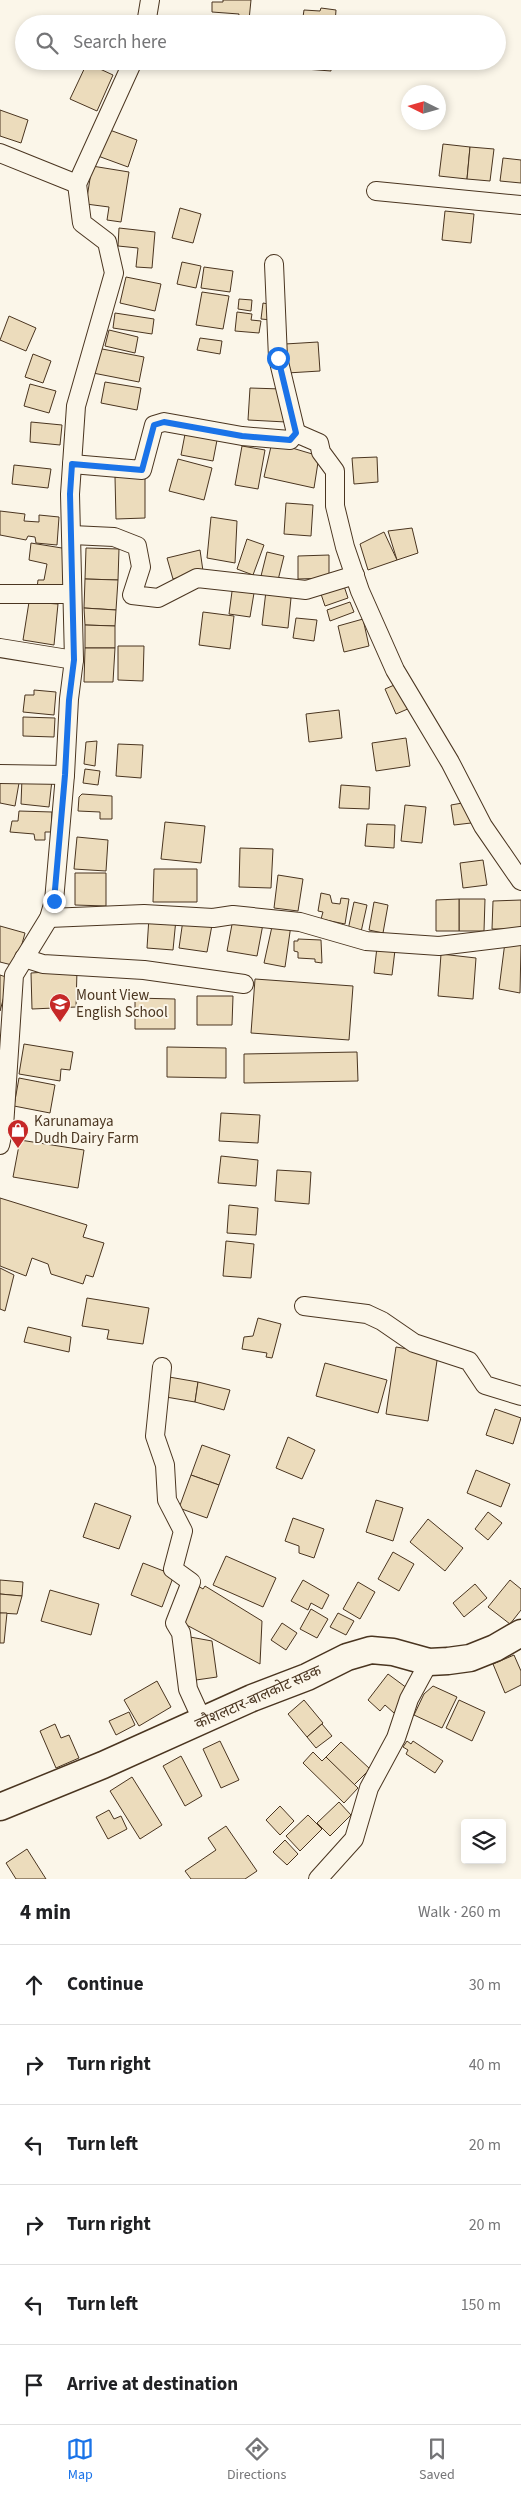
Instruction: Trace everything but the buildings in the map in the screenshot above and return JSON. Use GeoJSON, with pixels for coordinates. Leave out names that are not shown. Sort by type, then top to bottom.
{"type":"FeatureCollection","features":[{"type":"Feature","properties":{"kind":"main road","name":"कौशलटार-बालकोट सडक"},"geometry":{"type":"LineString","coordinates":[[0,1807],[203,1722],[252,1698],[308,1677],[347,1657],[371,1650],[393,1652],[429,1662],[470,1658],[495,1648],[521,1633]]}},
{"type":"Feature","properties":{"kind":"street"},"geometry":{"type":"LineString","coordinates":[[148,15],[150,0]]}},
{"type":"Feature","properties":{"kind":"street"},"geometry":{"type":"LineString","coordinates":[[0,1145],[4,1127],[7,973],[24,958],[49,918],[54,901],[65,775],[69,700],[74,660],[70,494],[76,406],[114,273],[106,242],[82,223],[77,184],[129,70]]}},
{"type":"Feature","properties":{"kind":"street"},"geometry":{"type":"LineString","coordinates":[[0,153],[77,184]]}},
{"type":"Feature","properties":{"kind":"street"},"geometry":{"type":"LineString","coordinates":[[376,191],[521,205]]}},
{"type":"Feature","properties":{"kind":"street"},"geometry":{"type":"LineString","coordinates":[[274,264],[278,358],[296,433]]}},
{"type":"Feature","properties":{"kind":"street"},"geometry":{"type":"LineString","coordinates":[[72,464],[142,470],[154,425],[164,422],[242,436],[290,440],[296,433]]}},
{"type":"Feature","properties":{"kind":"street"},"geometry":{"type":"LineString","coordinates":[[296,433],[319,443],[321,452],[335,472],[335,506],[345,547],[360,591],[395,670],[450,762],[483,826],[521,881]]}},
{"type":"Feature","properties":{"kind":"street"},"geometry":{"type":"LineString","coordinates":[[72,535],[114,537],[137,546],[141,568],[132,595],[158,598],[197,578],[306,590],[355,574]]}},
{"type":"Feature","properties":{"kind":"street"},"geometry":{"type":"LineString","coordinates":[[0,594],[72,594]]}},
{"type":"Feature","properties":{"kind":"street"},"geometry":{"type":"LineString","coordinates":[[0,648],[74,660]]}},
{"type":"Feature","properties":{"kind":"street"},"geometry":{"type":"LineString","coordinates":[[0,774],[65,775]]}},
{"type":"Feature","properties":{"kind":"street"},"geometry":{"type":"LineString","coordinates":[[49,918],[144,914],[213,918],[233,915],[300,922],[366,942],[439,946],[521,936]]}},
{"type":"Feature","properties":{"kind":"street"},"geometry":{"type":"LineString","coordinates":[[24,958],[43,964],[144,970],[244,984]]}},
{"type":"Feature","properties":{"kind":"street"},"geometry":{"type":"LineString","coordinates":[[304,1306],[367,1314],[382,1321],[414,1343],[469,1361],[485,1384],[521,1396]]}},
{"type":"Feature","properties":{"kind":"street"},"geometry":{"type":"LineString","coordinates":[[162,1367],[155,1436],[165,1465],[167,1500],[183,1531],[173,1569],[191,1582],[175,1623],[182,1634],[188,1689],[203,1722]]}},
{"type":"Feature","properties":{"kind":"street"},"geometry":{"type":"LineString","coordinates":[[318,1879],[354,1839],[369,1788],[396,1738],[409,1699],[429,1662]]}},
{"type":"Feature","properties":{"kind":"place","name":"Mount View English School"},"geometry":{"type":"Point","coordinates":[60,1023]}},
{"type":"Feature","properties":{"kind":"place","name":"Karunamaya Dudh Dairy Farm"},"geometry":{"type":"Point","coordinates":[18,1149]}},
{"type":"Feature","properties":{"kind":"route"},"geometry":{"type":"LineString","coordinates":[[54,901],[65,775],[69,700],[74,660],[70,494],[72,464],[114,470],[142,470],[154,425],[164,422],[242,436],[290,440],[296,433],[278,358]]}}]}
